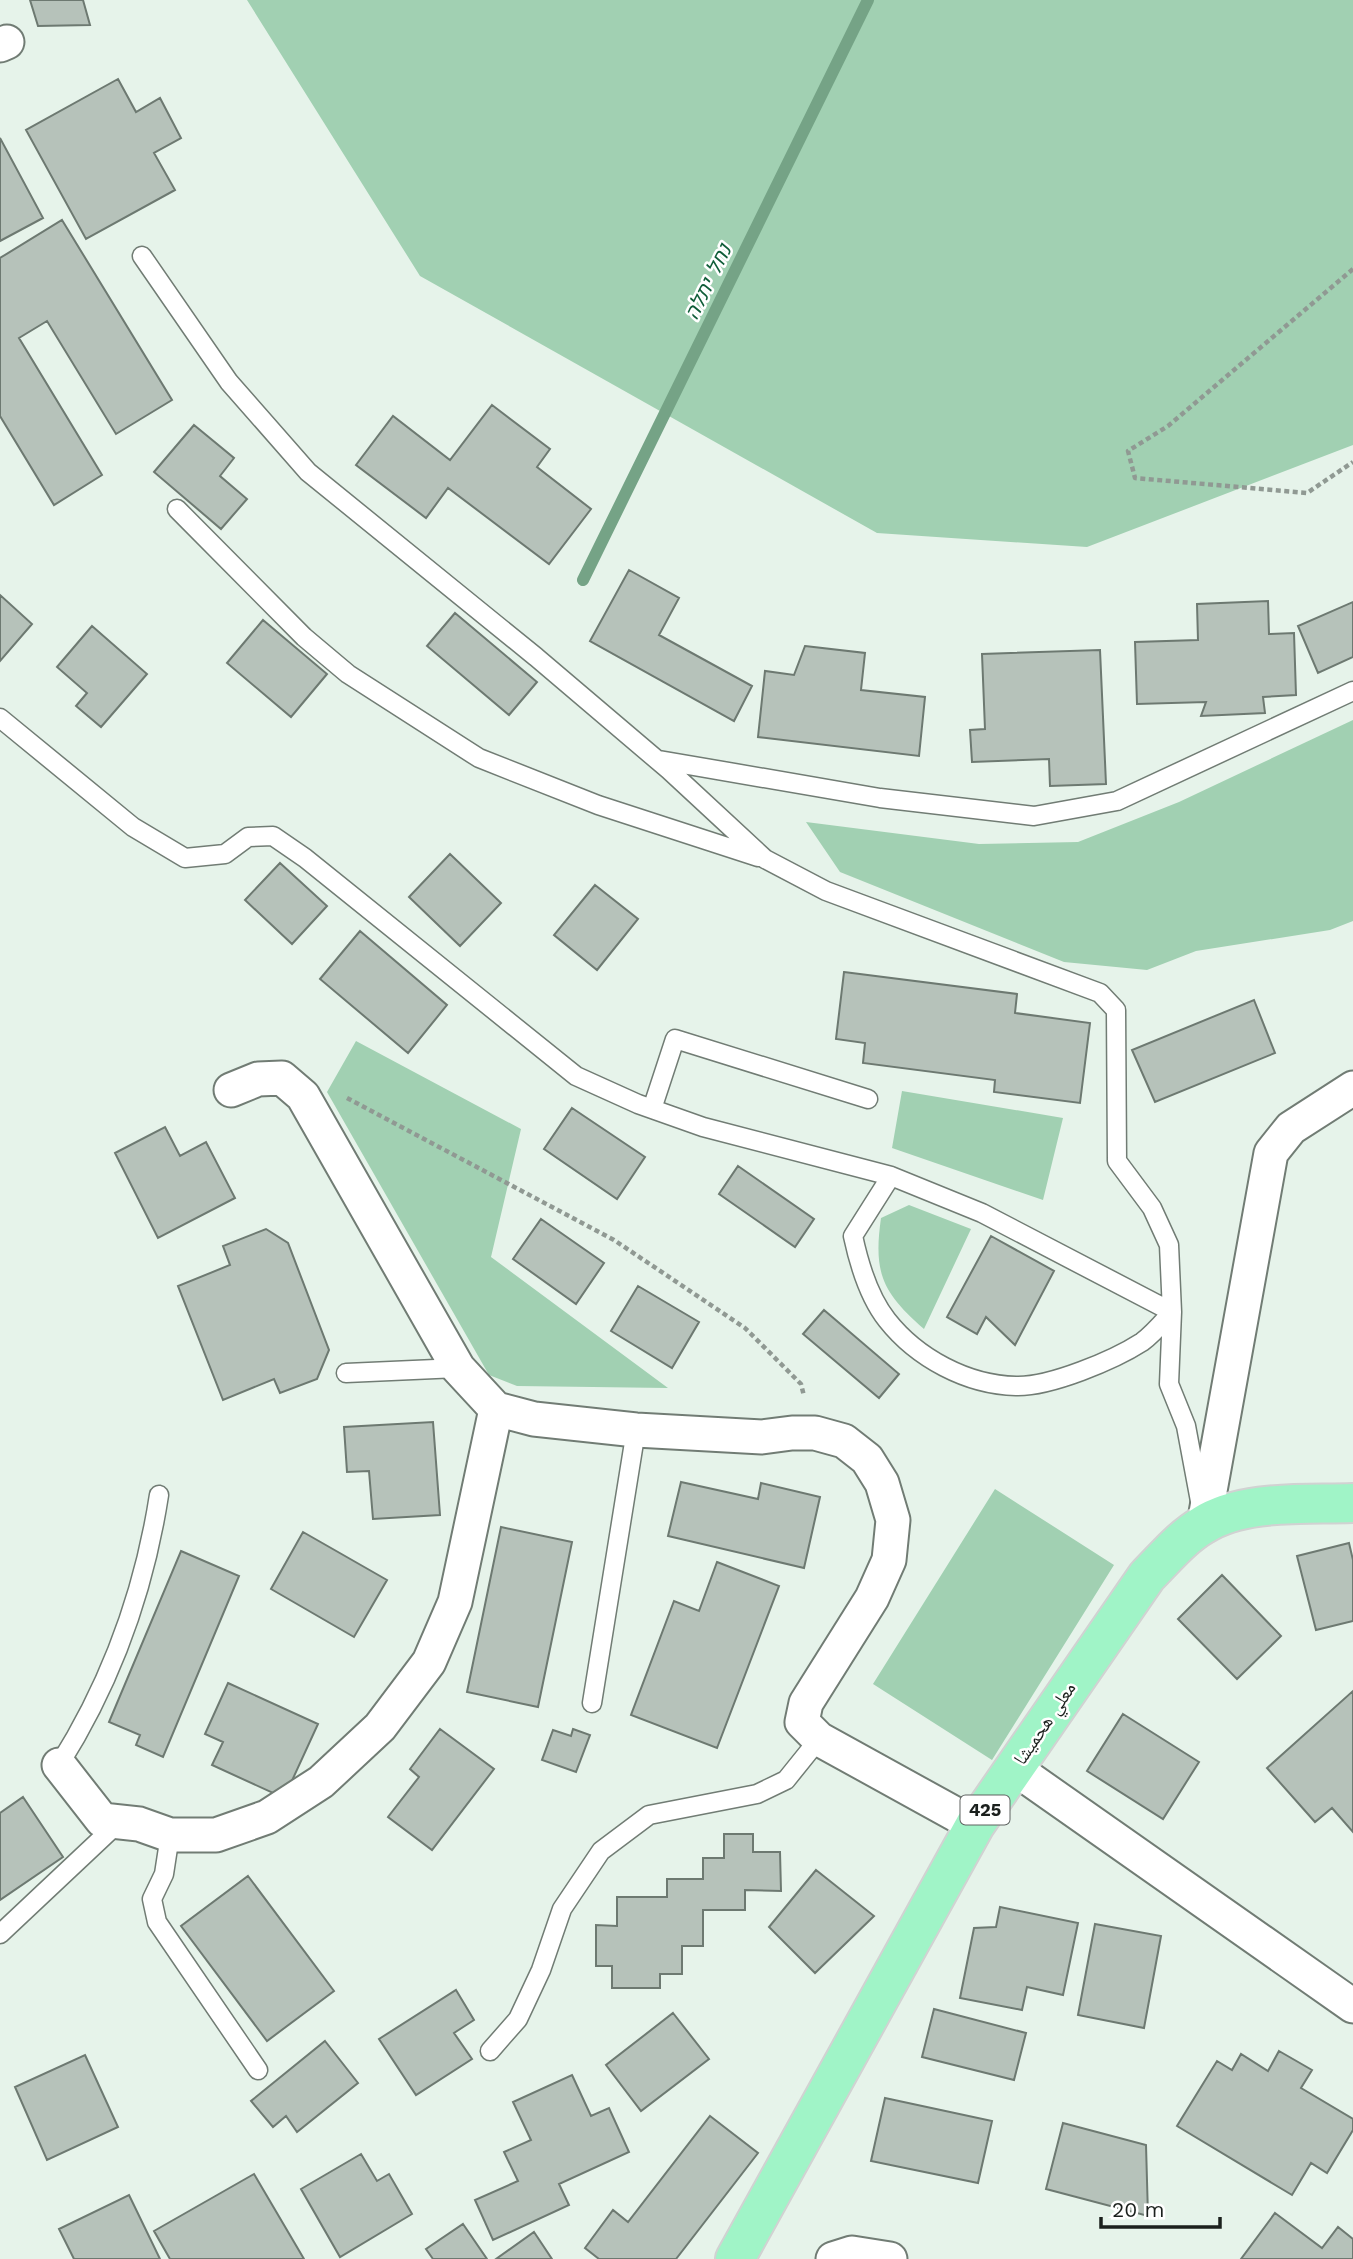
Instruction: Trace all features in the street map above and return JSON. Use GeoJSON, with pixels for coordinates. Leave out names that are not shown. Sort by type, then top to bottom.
{"type":"FeatureCollection","features":[{"type":"Feature","properties":{"kind":"main road","name":"معلي هحميشا"},"geometry":{"type":"LineString","coordinates":[[735,2259],[975,1825],[1147,1576],[1179,1543],[1204,1524],[1229,1513],[1266,1507],[1353,1503]]}},
{"type":"Feature","properties":{"kind":"street"},"geometry":{"type":"LineString","coordinates":[[231,1090],[258,1079],[282,1079],[303,1096],[458,1368],[496,1409],[534,1419],[636,1430],[762,1437],[815,1433],[844,1441],[867,1459],[882,1482],[892,1520],[889,1560],[872,1598],[806,1703],[802,1723],[819,1739],[975,1825]]}},
{"type":"Feature","properties":{"kind":"street"},"geometry":{"type":"LineString","coordinates":[[1204,1524],[1271,1153],[1291,1128],[1353,1088]]}},
{"type":"Feature","properties":{"kind":"street"},"geometry":{"type":"LineString","coordinates":[[58,1765],[102,1821],[139,1824],[170,1835],[216,1835],[267,1817],[321,1782],[380,1727],[429,1662],[455,1602],[496,1409]]}},
{"type":"Feature","properties":{"kind":"street"},"geometry":{"type":"LineString","coordinates":[[1014,1768],[1353,2006]]}},
{"type":"Feature","properties":{"kind":"street"},"geometry":{"type":"LineString","coordinates":[[833,2259],[852,2253],[890,2259]]}},
{"type":"Feature","properties":{"kind":"lane"},"geometry":{"type":"LineString","coordinates":[[142,256],[229,382],[308,472],[657,760],[765,859]]}},
{"type":"Feature","properties":{"kind":"lane"},"geometry":{"type":"LineString","coordinates":[[177,509],[304,638],[348,674],[479,758],[598,805],[765,859],[826,891],[1100,993],[1116,1010],[1117,1161],[1152,1208],[1170,1245],[1172,1312],[1169,1384],[1186,1426],[1204,1524]]}},
{"type":"Feature","properties":{"kind":"lane"},"geometry":{"type":"LineString","coordinates":[[657,760],[880,798],[1034,816],[1117,801],[1353,691]]}},
{"type":"Feature","properties":{"kind":"lane"},"geometry":{"type":"LineString","coordinates":[[0,718],[133,827],[185,858],[225,854],[247,837],[273,836],[305,858],[576,1076],[652,1109],[703,1126],[891,1176],[982,1213],[1172,1312]]}},
{"type":"Feature","properties":{"kind":"lane"},"geometry":{"type":"LineString","coordinates":[[652,1109],[675,1039],[868,1100]]}},
{"type":"Feature","properties":{"kind":"lane"},"geometry":{"type":"LineString","coordinates":[[891,1176],[853,1236],[860,1269],[886,1319],[921,1353],[968,1379],[1018,1387],[1077,1374],[1143,1341],[1172,1312]]}},
{"type":"Feature","properties":{"kind":"lane"},"geometry":{"type":"LineString","coordinates":[[346,1373],[458,1368]]}},
{"type":"Feature","properties":{"kind":"lane"},"geometry":{"type":"LineString","coordinates":[[592,1703],[636,1430]]}},
{"type":"Feature","properties":{"kind":"lane"},"geometry":{"type":"LineString","coordinates":[[58,1765],[84,1725],[134,1611],[151,1552],[159,1495]]}},
{"type":"Feature","properties":{"kind":"lane"},"geometry":{"type":"LineString","coordinates":[[490,2052],[518,2019],[541,1970],[562,1909],[601,1851],[649,1815],[757,1794],[786,1780],[819,1739]]}},
{"type":"Feature","properties":{"kind":"lane"},"geometry":{"type":"LineString","coordinates":[[0,1934],[117,1824]]}},
{"type":"Feature","properties":{"kind":"lane"},"geometry":{"type":"LineString","coordinates":[[170,1835],[164,1874],[152,1899],[157,1922],[258,2070]]}},
{"type":"Feature","properties":{"kind":"path"},"geometry":{"type":"LineString","coordinates":[[1353,269],[1168,426],[1128,451],[1135,478],[1307,493],[1353,462]]}},
{"type":"Feature","properties":{"kind":"path"},"geometry":{"type":"LineString","coordinates":[[345,1097],[614,1240],[745,1328],[801,1384],[815,1433]]}},
{"type":"Feature","properties":{"kind":"green space"},"geometry":{"type":"Polygon","coordinates":[[[247,0],[1353,0],[1353,445],[1087,547],[877,533],[420,276],[247,0]]]}},
{"type":"Feature","properties":{"kind":"green space"},"geometry":{"type":"Polygon","coordinates":[[[1353,720],[1353,921],[1330,930],[1196,951],[1147,970],[1064,962],[840,872],[806,822],[979,844],[1078,842],[1179,802],[1353,720]]]}},
{"type":"Feature","properties":{"kind":"green space"},"geometry":{"type":"Polygon","coordinates":[[[356,1041],[521,1129],[491,1257],[668,1388],[517,1386],[489,1375],[327,1092],[356,1041]]]}},
{"type":"Feature","properties":{"kind":"green space"},"geometry":{"type":"Polygon","coordinates":[[[902,1091],[1063,1118],[1043,1200],[892,1148],[902,1091]]]}},
{"type":"Feature","properties":{"kind":"green space"},"geometry":{"type":"Polygon","coordinates":[[[909,1205],[971,1229],[924,1329],[890,1293],[880,1268],[881,1218],[909,1205]]]}},
{"type":"Feature","properties":{"kind":"green space"},"geometry":{"type":"Polygon","coordinates":[[[995,1489],[1114,1565],[992,1760],[873,1684],[995,1489]]]}},
{"type":"Feature","properties":{"kind":"building"},"geometry":{"type":"Polygon","coordinates":[[[30,0],[83,0],[90,25],[38,26],[30,0]]]}},
{"type":"Feature","properties":{"kind":"building"},"geometry":{"type":"Polygon","coordinates":[[[118,79],[136,112],[160,98],[181,138],[154,153],[175,190],[86,239],[26,130],[118,79]]]}},
{"type":"Feature","properties":{"kind":"building"},"geometry":{"type":"Polygon","coordinates":[[[0,138],[43,218],[0,241],[0,138]]]}},
{"type":"Feature","properties":{"kind":"building"},"geometry":{"type":"Polygon","coordinates":[[[62,220],[172,400],[116,434],[47,321],[19,338],[102,475],[54,505],[0,416],[0,258],[62,220]]]}},
{"type":"Feature","properties":{"kind":"building"},"geometry":{"type":"Polygon","coordinates":[[[492,405],[550,449],[537,467],[591,509],[549,564],[448,488],[426,518],[356,465],[393,416],[450,460],[492,405]]]}},
{"type":"Feature","properties":{"kind":"building"},"geometry":{"type":"Polygon","coordinates":[[[194,425],[234,458],[220,476],[247,499],[221,529],[154,472],[194,425]]]}},
{"type":"Feature","properties":{"kind":"building"},"geometry":{"type":"Polygon","coordinates":[[[629,570],[679,598],[659,635],[752,686],[734,721],[590,641],[629,570]]]}},
{"type":"Feature","properties":{"kind":"building"},"geometry":{"type":"Polygon","coordinates":[[[0,595],[32,624],[0,661],[0,595]]]}},
{"type":"Feature","properties":{"kind":"building"},"geometry":{"type":"Polygon","coordinates":[[[1268,601],[1269,634],[1294,633],[1296,695],[1263,697],[1265,713],[1201,716],[1206,702],[1137,704],[1135,642],[1198,640],[1197,604],[1268,601]]]}},
{"type":"Feature","properties":{"kind":"building"},"geometry":{"type":"Polygon","coordinates":[[[1353,602],[1353,657],[1318,673],[1298,626],[1353,602]]]}},
{"type":"Feature","properties":{"kind":"building"},"geometry":{"type":"Polygon","coordinates":[[[455,613],[537,682],[509,715],[427,646],[455,613]]]}},
{"type":"Feature","properties":{"kind":"building"},"geometry":{"type":"Polygon","coordinates":[[[263,620],[327,674],[291,717],[227,663],[263,620]]]}},
{"type":"Feature","properties":{"kind":"building"},"geometry":{"type":"Polygon","coordinates":[[[92,626],[147,674],[101,727],[76,706],[87,693],[57,667],[92,626]]]}},
{"type":"Feature","properties":{"kind":"building"},"geometry":{"type":"Polygon","coordinates":[[[805,646],[865,653],[861,690],[925,697],[919,756],[758,737],[765,671],[794,675],[805,646]]]}},
{"type":"Feature","properties":{"kind":"building"},"geometry":{"type":"Polygon","coordinates":[[[1100,650],[1106,784],[1050,786],[1049,759],[972,762],[970,730],[985,729],[982,654],[1100,650]]]}},
{"type":"Feature","properties":{"kind":"building"},"geometry":{"type":"Polygon","coordinates":[[[450,854],[501,903],[460,946],[409,897],[450,854]]]}},
{"type":"Feature","properties":{"kind":"building"},"geometry":{"type":"Polygon","coordinates":[[[280,863],[327,906],[292,944],[245,900],[280,863]]]}},
{"type":"Feature","properties":{"kind":"building"},"geometry":{"type":"Polygon","coordinates":[[[595,885],[638,919],[597,970],[554,935],[595,885]]]}},
{"type":"Feature","properties":{"kind":"building"},"geometry":{"type":"Polygon","coordinates":[[[360,931],[447,1005],[408,1053],[320,979],[360,931]]]}},
{"type":"Feature","properties":{"kind":"building"},"geometry":{"type":"Polygon","coordinates":[[[844,972],[1017,994],[1015,1013],[1090,1023],[1080,1103],[994,1092],[995,1080],[863,1063],[865,1043],[836,1039],[844,972]]]}},
{"type":"Feature","properties":{"kind":"building"},"geometry":{"type":"Polygon","coordinates":[[[1254,1000],[1275,1053],[1155,1102],[1132,1050],[1254,1000]]]}},
{"type":"Feature","properties":{"kind":"building"},"geometry":{"type":"Polygon","coordinates":[[[572,1108],[645,1157],[617,1199],[544,1149],[572,1108]]]}},
{"type":"Feature","properties":{"kind":"building"},"geometry":{"type":"Polygon","coordinates":[[[165,1127],[180,1156],[206,1142],[235,1198],[158,1238],[115,1153],[165,1127]]]}},
{"type":"Feature","properties":{"kind":"building"},"geometry":{"type":"Polygon","coordinates":[[[738,1166],[814,1219],[795,1247],[719,1194],[738,1166]]]}},
{"type":"Feature","properties":{"kind":"building"},"geometry":{"type":"Polygon","coordinates":[[[541,1219],[604,1263],[576,1304],[513,1259],[541,1219]]]}},
{"type":"Feature","properties":{"kind":"building"},"geometry":{"type":"Polygon","coordinates":[[[266,1229],[288,1243],[329,1350],[317,1379],[280,1393],[274,1379],[223,1400],[178,1286],[230,1265],[223,1246],[266,1229]]]}},
{"type":"Feature","properties":{"kind":"building"},"geometry":{"type":"Polygon","coordinates":[[[991,1236],[1054,1271],[1015,1345],[986,1317],[977,1334],[947,1317],[991,1236]]]}},
{"type":"Feature","properties":{"kind":"building"},"geometry":{"type":"Polygon","coordinates":[[[638,1286],[699,1322],[672,1368],[611,1331],[638,1286]]]}},
{"type":"Feature","properties":{"kind":"building"},"geometry":{"type":"Polygon","coordinates":[[[824,1310],[899,1374],[879,1398],[803,1334],[824,1310]]]}},
{"type":"Feature","properties":{"kind":"building"},"geometry":{"type":"Polygon","coordinates":[[[433,1422],[440,1515],[373,1519],[369,1471],[347,1472],[344,1427],[433,1422]]]}},
{"type":"Feature","properties":{"kind":"building"},"geometry":{"type":"Polygon","coordinates":[[[681,1482],[758,1499],[761,1483],[820,1497],[804,1568],[668,1536],[681,1482]]]}},
{"type":"Feature","properties":{"kind":"building"},"geometry":{"type":"Polygon","coordinates":[[[501,1527],[572,1542],[538,1707],[467,1692],[501,1527]]]}},
{"type":"Feature","properties":{"kind":"building"},"geometry":{"type":"Polygon","coordinates":[[[303,1532],[387,1580],[354,1637],[271,1589],[303,1532]]]}},
{"type":"Feature","properties":{"kind":"building"},"geometry":{"type":"Polygon","coordinates":[[[1349,1543],[1353,1560],[1353,1621],[1316,1630],[1297,1556],[1349,1543]]]}},
{"type":"Feature","properties":{"kind":"building"},"geometry":{"type":"Polygon","coordinates":[[[181,1551],[239,1576],[163,1757],[136,1745],[140,1735],[109,1722],[181,1551]]]}},
{"type":"Feature","properties":{"kind":"building"},"geometry":{"type":"Polygon","coordinates":[[[717,1562],[779,1586],[717,1748],[631,1715],[674,1601],[699,1611],[717,1562]]]}},
{"type":"Feature","properties":{"kind":"building"},"geometry":{"type":"Polygon","coordinates":[[[1222,1575],[1281,1636],[1237,1679],[1178,1619],[1222,1575]]]}},
{"type":"Feature","properties":{"kind":"building"},"geometry":{"type":"Polygon","coordinates":[[[228,1683],[318,1724],[284,1798],[212,1765],[223,1742],[205,1734],[228,1683]]]}},
{"type":"Feature","properties":{"kind":"building"},"geometry":{"type":"Polygon","coordinates":[[[1353,1691],[1353,1832],[1332,1808],[1315,1822],[1267,1768],[1353,1691]]]}},
{"type":"Feature","properties":{"kind":"building"},"geometry":{"type":"Polygon","coordinates":[[[1123,1714],[1199,1762],[1163,1819],[1087,1771],[1123,1714]]]}},
{"type":"Feature","properties":{"kind":"building"},"geometry":{"type":"Polygon","coordinates":[[[440,1729],[494,1769],[432,1850],[388,1817],[419,1777],[410,1769],[440,1729]]]}},
{"type":"Feature","properties":{"kind":"building"},"geometry":{"type":"Polygon","coordinates":[[[573,1729],[590,1735],[576,1772],[542,1760],[553,1730],[571,1736],[573,1729]]]}},
{"type":"Feature","properties":{"kind":"building"},"geometry":{"type":"Polygon","coordinates":[[[23,1797],[63,1857],[0,1900],[0,1813],[23,1797]]]}},
{"type":"Feature","properties":{"kind":"building"},"geometry":{"type":"Polygon","coordinates":[[[724,1834],[753,1834],[753,1852],[780,1852],[781,1891],[745,1890],[745,1910],[703,1910],[703,1946],[682,1946],[682,1974],[660,1974],[660,1988],[612,1988],[612,1966],[596,1966],[596,1925],[617,1926],[617,1897],[667,1897],[667,1879],[703,1879],[703,1858],[724,1858],[724,1834]]]}},
{"type":"Feature","properties":{"kind":"building"},"geometry":{"type":"Polygon","coordinates":[[[816,1870],[874,1916],[815,1973],[769,1927],[816,1870]]]}},
{"type":"Feature","properties":{"kind":"building"},"geometry":{"type":"Polygon","coordinates":[[[248,1876],[334,1991],[267,2041],[181,1926],[248,1876]]]}},
{"type":"Feature","properties":{"kind":"building"},"geometry":{"type":"Polygon","coordinates":[[[1000,1907],[1078,1923],[1063,1995],[1027,1987],[1022,2010],[960,1998],[974,1928],[996,1927],[1000,1907]]]}},
{"type":"Feature","properties":{"kind":"building"},"geometry":{"type":"Polygon","coordinates":[[[1095,1924],[1161,1936],[1144,2028],[1078,2015],[1095,1924]]]}},
{"type":"Feature","properties":{"kind":"building"},"geometry":{"type":"Polygon","coordinates":[[[456,1990],[474,2020],[454,2033],[472,2059],[416,2095],[379,2039],[456,1990]]]}},
{"type":"Feature","properties":{"kind":"building"},"geometry":{"type":"Polygon","coordinates":[[[934,2009],[1026,2033],[1014,2080],[922,2057],[934,2009]]]}},
{"type":"Feature","properties":{"kind":"building"},"geometry":{"type":"Polygon","coordinates":[[[673,2013],[709,2059],[641,2111],[606,2065],[673,2013]]]}},
{"type":"Feature","properties":{"kind":"building"},"geometry":{"type":"Polygon","coordinates":[[[325,2041],[358,2083],[297,2132],[286,2116],[273,2127],[251,2101],[325,2041]]]}},
{"type":"Feature","properties":{"kind":"building"},"geometry":{"type":"Polygon","coordinates":[[[1279,2051],[1312,2070],[1301,2088],[1353,2119],[1353,2130],[1327,2173],[1311,2163],[1292,2195],[1177,2126],[1217,2061],[1232,2070],[1241,2054],[1268,2071],[1279,2051]]]}},
{"type":"Feature","properties":{"kind":"building"},"geometry":{"type":"Polygon","coordinates":[[[85,2055],[118,2127],[47,2160],[15,2087],[85,2055]]]}},
{"type":"Feature","properties":{"kind":"building"},"geometry":{"type":"Polygon","coordinates":[[[572,2075],[591,2116],[609,2108],[629,2152],[559,2184],[569,2205],[493,2240],[475,2200],[518,2181],[504,2152],[531,2140],[513,2102],[572,2075]]]}},
{"type":"Feature","properties":{"kind":"building"},"geometry":{"type":"Polygon","coordinates":[[[885,2098],[992,2121],[978,2183],[871,2161],[885,2098]]]}},
{"type":"Feature","properties":{"kind":"building"},"geometry":{"type":"Polygon","coordinates":[[[710,2116],[758,2153],[676,2259],[599,2259],[585,2248],[613,2210],[628,2222],[710,2116]]]}},
{"type":"Feature","properties":{"kind":"building"},"geometry":{"type":"Polygon","coordinates":[[[1063,2123],[1146,2145],[1148,2216],[1046,2189],[1063,2123]]]}},
{"type":"Feature","properties":{"kind":"building"},"geometry":{"type":"Polygon","coordinates":[[[361,2154],[377,2181],[389,2174],[412,2214],[340,2257],[301,2189],[361,2154]]]}},
{"type":"Feature","properties":{"kind":"building"},"geometry":{"type":"Polygon","coordinates":[[[254,2174],[304,2259],[170,2259],[154,2231],[254,2174]]]}},
{"type":"Feature","properties":{"kind":"building"},"geometry":{"type":"Polygon","coordinates":[[[129,2195],[160,2259],[74,2259],[59,2229],[129,2195]]]}},
{"type":"Feature","properties":{"kind":"building"},"geometry":{"type":"Polygon","coordinates":[[[1275,2213],[1322,2248],[1338,2227],[1353,2239],[1353,2259],[1241,2259],[1275,2213]]]}},
{"type":"Feature","properties":{"kind":"building"},"geometry":{"type":"Polygon","coordinates":[[[463,2224],[487,2259],[433,2259],[426,2249],[463,2224]]]}},
{"type":"Feature","properties":{"kind":"building"},"geometry":{"type":"Polygon","coordinates":[[[534,2232],[552,2259],[496,2259],[534,2232]]]}},
{"type":"Feature","properties":{"kind":"waterway","name":"נחל יתלה"},"geometry":{"type":"LineString","coordinates":[[583,580],[868,0]]}}]}
